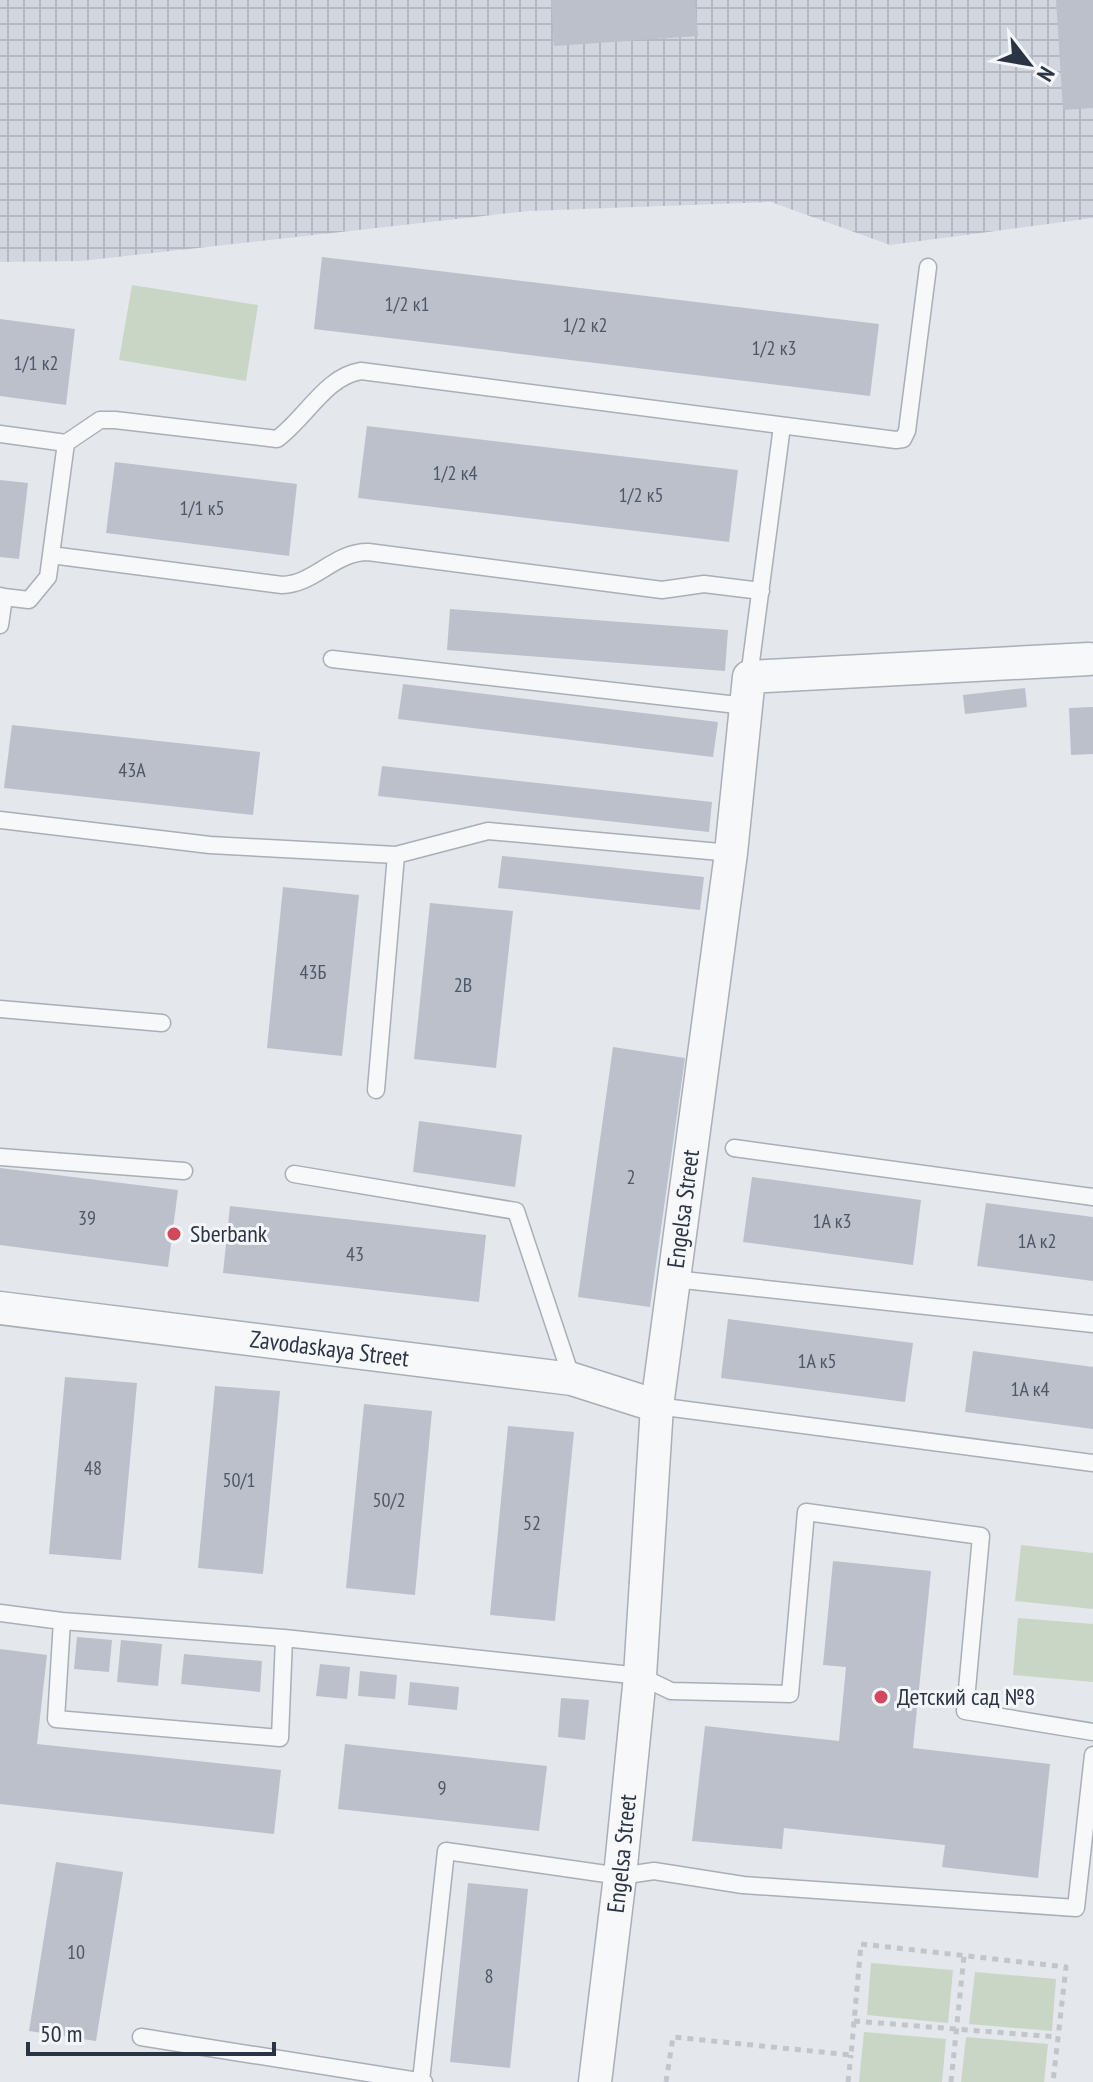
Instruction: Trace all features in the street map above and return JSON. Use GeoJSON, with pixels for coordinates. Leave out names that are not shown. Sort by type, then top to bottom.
{"type":"FeatureCollection","features":[{"type":"Feature","properties":{"kind":"street"},"geometry":{"type":"LineString","coordinates":[[747,692],[1089,659]]}},
{"type":"Feature","properties":{"kind":"street","name":"Engelsa Street"},"geometry":{"type":"LineString","coordinates":[[595,2082],[640,1676],[657,1406],[731,853],[747,692]]}},
{"type":"Feature","properties":{"kind":"street","name":"Zavodaskaya Street"},"geometry":{"type":"LineString","coordinates":[[0,1308],[572,1379],[657,1406]]}},
{"type":"Feature","properties":{"kind":"lane"},"geometry":{"type":"LineString","coordinates":[[0,434],[66,443],[100,420],[277,439],[336,382],[348,373],[361,371],[903,439],[907,431],[928,267]]}},
{"type":"Feature","properties":{"kind":"lane"},"geometry":{"type":"LineString","coordinates":[[332,659],[747,692],[782,426]]}},
{"type":"Feature","properties":{"kind":"lane"},"geometry":{"type":"LineString","coordinates":[[0,625],[2,597],[29,600],[48,577],[66,443]]}},
{"type":"Feature","properties":{"kind":"lane"},"geometry":{"type":"LineString","coordinates":[[51,555],[282,585],[306,580],[353,552],[368,552],[662,590],[704,584],[761,591]]}},
{"type":"Feature","properties":{"kind":"lane"},"geometry":{"type":"LineString","coordinates":[[0,820],[210,845],[396,855],[488,831],[731,853]]}},
{"type":"Feature","properties":{"kind":"lane"},"geometry":{"type":"LineString","coordinates":[[376,1090],[396,855]]}},
{"type":"Feature","properties":{"kind":"lane"},"geometry":{"type":"LineString","coordinates":[[0,1009],[162,1023]]}},
{"type":"Feature","properties":{"kind":"lane"},"geometry":{"type":"LineString","coordinates":[[734,1148],[1093,1197]]}},
{"type":"Feature","properties":{"kind":"lane"},"geometry":{"type":"LineString","coordinates":[[0,1157],[184,1171]]}},
{"type":"Feature","properties":{"kind":"lane"},"geometry":{"type":"LineString","coordinates":[[294,1174],[516,1211],[572,1379]]}},
{"type":"Feature","properties":{"kind":"lane"},"geometry":{"type":"LineString","coordinates":[[674,1279],[1093,1324]]}},
{"type":"Feature","properties":{"kind":"lane"},"geometry":{"type":"LineString","coordinates":[[657,1406],[1093,1463]]}},
{"type":"Feature","properties":{"kind":"lane"},"geometry":{"type":"LineString","coordinates":[[0,1613],[62,1621],[284,1638],[640,1676],[671,1691],[790,1694],[806,1512],[981,1536],[965,1711],[1093,1732]]}},
{"type":"Feature","properties":{"kind":"lane"},"geometry":{"type":"LineString","coordinates":[[62,1621],[56,1719],[280,1738],[284,1638]]}},
{"type":"Feature","properties":{"kind":"lane"},"geometry":{"type":"LineString","coordinates":[[141,2037],[422,2082],[446,1851],[620,1876],[654,1871],[743,1885],[1076,1908],[1093,1755]]}},
{"type":"Feature","properties":{"kind":"path"},"geometry":{"type":"LineString","coordinates":[[848,2082],[861,1944],[1066,1967],[1053,2082]]}},
{"type":"Feature","properties":{"kind":"path"},"geometry":{"type":"LineString","coordinates":[[951,2082],[964,1956]]}},
{"type":"Feature","properties":{"kind":"path"},"geometry":{"type":"LineString","coordinates":[[854,2021],[1057,2037]]}},
{"type":"Feature","properties":{"kind":"path"},"geometry":{"type":"LineString","coordinates":[[666,2082],[673,2037],[851,2055]]}},
{"type":"Feature","properties":{"kind":"shaded area"},"geometry":{"type":"Polygon","coordinates":[[[0,0],[1093,0],[1093,218],[890,245],[771,202],[529,211],[81,261],[0,262],[0,0]]]}},
{"type":"Feature","properties":{"kind":"green space"},"geometry":{"type":"Polygon","coordinates":[[[132,285],[258,305],[246,381],[119,360],[132,285]]]}},
{"type":"Feature","properties":{"kind":"green space"},"geometry":{"type":"Polygon","coordinates":[[[1021,1545],[1093,1553],[1093,1609],[1015,1601],[1021,1545]]]}},
{"type":"Feature","properties":{"kind":"green space"},"geometry":{"type":"Polygon","coordinates":[[[1018,1618],[1093,1624],[1093,1682],[1013,1675],[1018,1618]]]}},
{"type":"Feature","properties":{"kind":"green space"},"geometry":{"type":"Polygon","coordinates":[[[871,1963],[953,1970],[948,2023],[867,2015],[871,1963]]]}},
{"type":"Feature","properties":{"kind":"green space"},"geometry":{"type":"Polygon","coordinates":[[[975,1972],[1056,1979],[1052,2031],[969,2024],[975,1972]]]}},
{"type":"Feature","properties":{"kind":"green space"},"geometry":{"type":"Polygon","coordinates":[[[864,2032],[946,2039],[942,2082],[859,2082],[864,2032]]]}},
{"type":"Feature","properties":{"kind":"green space"},"geometry":{"type":"Polygon","coordinates":[[[966,2037],[1048,2044],[1044,2082],[961,2082],[966,2037]]]}},
{"type":"Feature","properties":{"kind":"building"},"geometry":{"type":"Polygon","coordinates":[[[551,0],[695,0],[698,36],[554,46],[551,0]]]}},
{"type":"Feature","properties":{"kind":"building"},"geometry":{"type":"Polygon","coordinates":[[[1056,0],[1093,0],[1093,108],[1063,110],[1056,0]]]}},
{"type":"Feature","properties":{"kind":"building"},"geometry":{"type":"Polygon","coordinates":[[[322,257],[879,324],[870,396],[314,329],[322,257]]]}},
{"type":"Feature","properties":{"kind":"building"},"geometry":{"type":"Polygon","coordinates":[[[0,319],[75,329],[66,405],[0,396],[0,319]]]}},
{"type":"Feature","properties":{"kind":"building"},"geometry":{"type":"Polygon","coordinates":[[[367,426],[738,470],[729,542],[358,498],[367,426]]]}},
{"type":"Feature","properties":{"kind":"building"},"geometry":{"type":"Polygon","coordinates":[[[115,462],[297,484],[289,556],[106,533],[115,462]]]}},
{"type":"Feature","properties":{"kind":"building"},"geometry":{"type":"Polygon","coordinates":[[[0,480],[28,483],[19,559],[0,557],[0,480]]]}},
{"type":"Feature","properties":{"kind":"building"},"geometry":{"type":"Polygon","coordinates":[[[450,609],[728,630],[725,671],[447,650],[450,609]]]}},
{"type":"Feature","properties":{"kind":"building"},"geometry":{"type":"Polygon","coordinates":[[[403,684],[718,722],[713,757],[398,719],[403,684]]]}},
{"type":"Feature","properties":{"kind":"building"},"geometry":{"type":"Polygon","coordinates":[[[1025,688],[1027,707],[965,714],[963,695],[1025,688]]]}},
{"type":"Feature","properties":{"kind":"building"},"geometry":{"type":"Polygon","coordinates":[[[1093,707],[1093,754],[1071,755],[1069,708],[1093,707]]]}},
{"type":"Feature","properties":{"kind":"building"},"geometry":{"type":"Polygon","coordinates":[[[12,725],[260,752],[253,815],[4,788],[12,725]]]}},
{"type":"Feature","properties":{"kind":"building"},"geometry":{"type":"Polygon","coordinates":[[[382,766],[712,802],[709,832],[378,796],[382,766]]]}},
{"type":"Feature","properties":{"kind":"building"},"geometry":{"type":"Polygon","coordinates":[[[502,856],[704,877],[700,910],[498,888],[502,856]]]}},
{"type":"Feature","properties":{"kind":"building"},"geometry":{"type":"Polygon","coordinates":[[[283,887],[359,895],[342,1056],[267,1048],[283,887]]]}},
{"type":"Feature","properties":{"kind":"building"},"geometry":{"type":"Polygon","coordinates":[[[430,903],[513,911],[496,1068],[414,1059],[430,903]]]}},
{"type":"Feature","properties":{"kind":"building"},"geometry":{"type":"Polygon","coordinates":[[[613,1047],[685,1058],[650,1307],[578,1297],[613,1047]]]}},
{"type":"Feature","properties":{"kind":"building"},"geometry":{"type":"Polygon","coordinates":[[[419,1121],[522,1135],[515,1187],[413,1172],[419,1121]]]}},
{"type":"Feature","properties":{"kind":"building"},"geometry":{"type":"Polygon","coordinates":[[[0,1168],[178,1190],[168,1267],[0,1245],[0,1168]]]}},
{"type":"Feature","properties":{"kind":"building"},"geometry":{"type":"Polygon","coordinates":[[[752,1177],[921,1200],[913,1265],[743,1242],[752,1177]]]}},
{"type":"Feature","properties":{"kind":"building"},"geometry":{"type":"Polygon","coordinates":[[[986,1203],[1093,1217],[1093,1281],[977,1266],[986,1203]]]}},
{"type":"Feature","properties":{"kind":"building"},"geometry":{"type":"Polygon","coordinates":[[[230,1206],[486,1235],[479,1302],[223,1273],[230,1206]]]}},
{"type":"Feature","properties":{"kind":"building"},"geometry":{"type":"Polygon","coordinates":[[[728,1319],[913,1343],[905,1402],[721,1378],[728,1319]]]}},
{"type":"Feature","properties":{"kind":"building"},"geometry":{"type":"Polygon","coordinates":[[[973,1351],[1093,1367],[1093,1429],[965,1412],[973,1351]]]}},
{"type":"Feature","properties":{"kind":"building"},"geometry":{"type":"Polygon","coordinates":[[[65,1377],[137,1383],[121,1560],[49,1554],[65,1377]]]}},
{"type":"Feature","properties":{"kind":"building"},"geometry":{"type":"Polygon","coordinates":[[[215,1386],[280,1391],[263,1574],[198,1568],[215,1386]]]}},
{"type":"Feature","properties":{"kind":"building"},"geometry":{"type":"Polygon","coordinates":[[[364,1404],[432,1411],[415,1595],[346,1588],[364,1404]]]}},
{"type":"Feature","properties":{"kind":"building"},"geometry":{"type":"Polygon","coordinates":[[[508,1426],[574,1432],[555,1621],[490,1615],[508,1426]]]}},
{"type":"Feature","properties":{"kind":"building","name":"Детский сад №8"},"geometry":{"type":"Polygon","coordinates":[[[833,1561],[931,1571],[913,1748],[1050,1764],[1038,1878],[942,1867],[945,1845],[784,1828],[782,1849],[692,1841],[705,1726],[839,1741],[846,1667],[823,1665],[833,1561]]]}},
{"type":"Feature","properties":{"kind":"building"},"geometry":{"type":"Polygon","coordinates":[[[77,1637],[112,1640],[109,1672],[74,1669],[77,1637]]]}},
{"type":"Feature","properties":{"kind":"building"},"geometry":{"type":"Polygon","coordinates":[[[121,1640],[162,1644],[158,1686],[117,1682],[121,1640]]]}},
{"type":"Feature","properties":{"kind":"building"},"geometry":{"type":"Polygon","coordinates":[[[0,1649],[47,1655],[37,1744],[281,1770],[274,1834],[0,1804],[0,1649]]]}},
{"type":"Feature","properties":{"kind":"building"},"geometry":{"type":"Polygon","coordinates":[[[184,1654],[262,1661],[260,1692],[181,1684],[184,1654]]]}},
{"type":"Feature","properties":{"kind":"building"},"geometry":{"type":"Polygon","coordinates":[[[320,1664],[350,1667],[347,1699],[316,1696],[320,1664]]]}},
{"type":"Feature","properties":{"kind":"building"},"geometry":{"type":"Polygon","coordinates":[[[360,1671],[397,1675],[395,1699],[358,1696],[360,1671]]]}},
{"type":"Feature","properties":{"kind":"building"},"geometry":{"type":"Polygon","coordinates":[[[410,1682],[459,1687],[457,1710],[408,1705],[410,1682]]]}},
{"type":"Feature","properties":{"kind":"building"},"geometry":{"type":"Polygon","coordinates":[[[561,1698],[589,1700],[585,1740],[558,1737],[561,1698]]]}},
{"type":"Feature","properties":{"kind":"building"},"geometry":{"type":"Polygon","coordinates":[[[345,1744],[547,1766],[539,1831],[338,1809],[345,1744]]]}},
{"type":"Feature","properties":{"kind":"building"},"geometry":{"type":"Polygon","coordinates":[[[56,1862],[123,1872],[96,2041],[29,2031],[56,1862]]]}},
{"type":"Feature","properties":{"kind":"building"},"geometry":{"type":"Polygon","coordinates":[[[468,1883],[528,1889],[510,2068],[450,2062],[468,1883]]]}},
{"type":"Feature","properties":{"kind":"place","name":"Sberbank"},"geometry":{"type":"Point","coordinates":[174,1234]}},
{"type":"Feature","properties":{"kind":"place","name":"Детский сад №8"},"geometry":{"type":"Point","coordinates":[881,1697]}}]}
